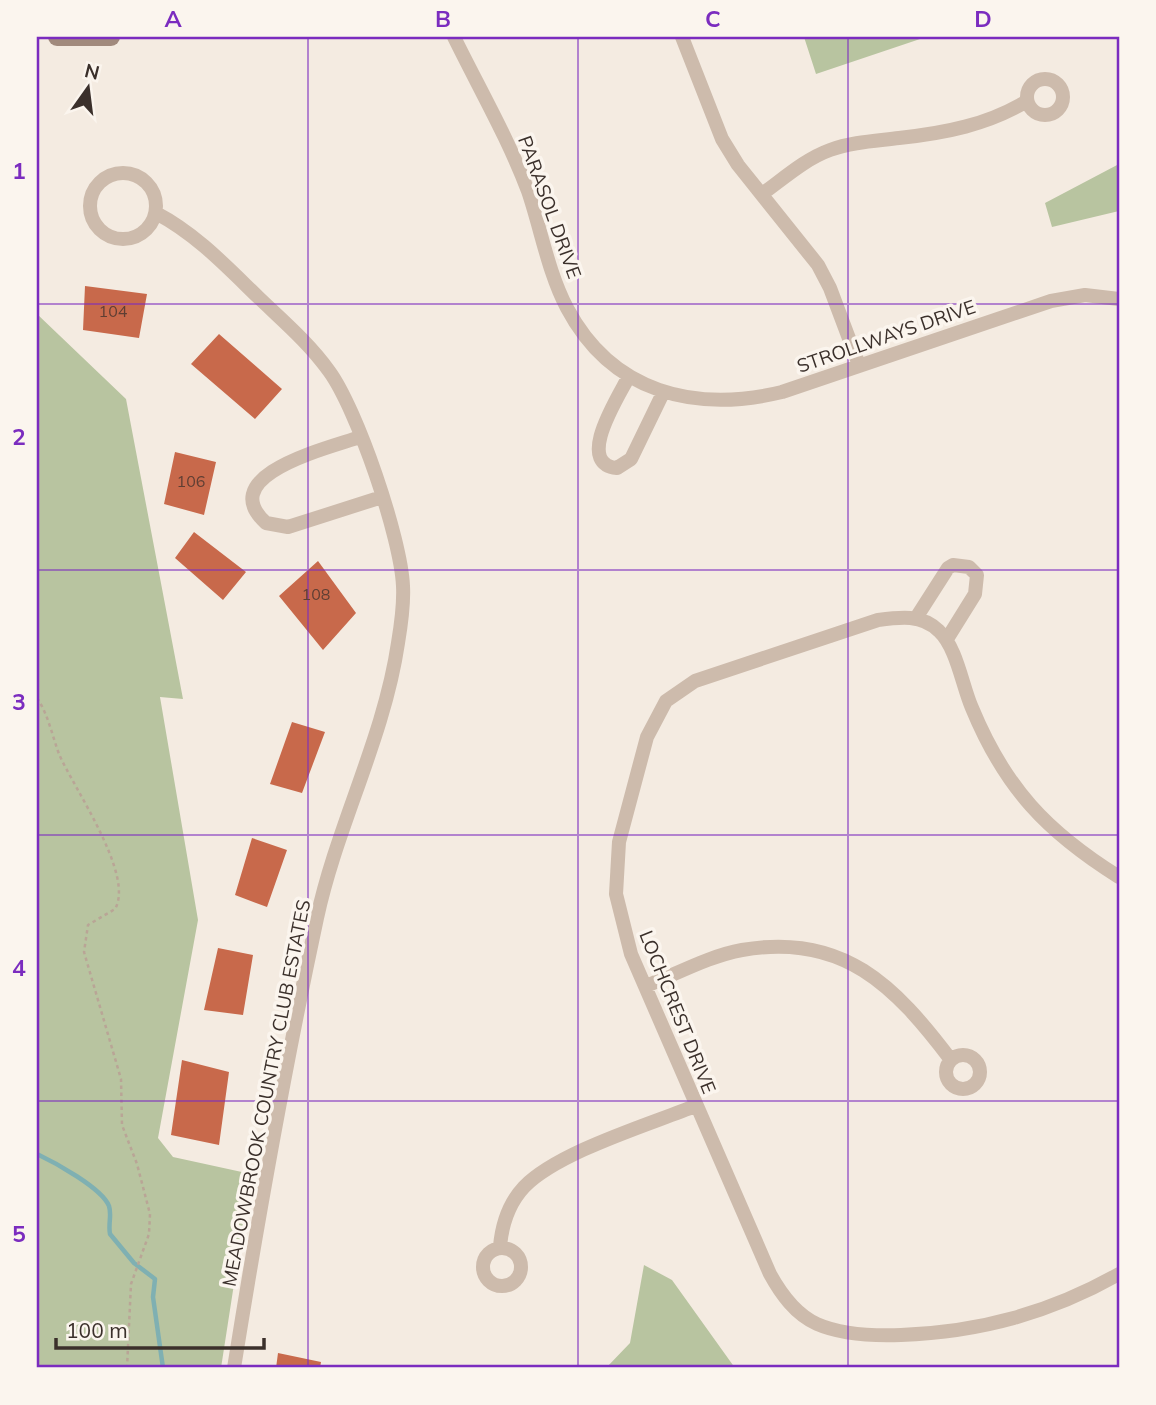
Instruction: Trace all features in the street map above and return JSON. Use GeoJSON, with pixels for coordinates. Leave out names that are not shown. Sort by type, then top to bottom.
{"type":"FeatureCollection","features":[{"type":"Feature","properties":{"kind":"street"},"geometry":{"type":"LineString","coordinates":[[57,37],[111,37]]}},
{"type":"Feature","properties":{"kind":"street","name":"PARASOL DRIVE"},"geometry":{"type":"LineString","coordinates":[[454,37],[514,158],[568,309],[599,350],[629,376],[663,393]]}},
{"type":"Feature","properties":{"kind":"street"},"geometry":{"type":"LineString","coordinates":[[681,37],[722,139],[818,265],[830,288],[859,365]]}},
{"type":"Feature","properties":{"kind":"street"},"geometry":{"type":"LineString","coordinates":[[762,194],[799,167],[829,150],[863,141],[927,135],[984,123],[1027,101]]}},
{"type":"Feature","properties":{"kind":"street"},"geometry":{"type":"LineString","coordinates":[[124,172],[140,177],[149,184],[155,197],[156,213],[151,224],[141,234],[117,238],[97,226],[89,207],[91,195],[104,178],[124,172]]}},
{"type":"Feature","properties":{"kind":"street","name":"MEADOWBROOK COUNTRY CLUB ESTATES"},"geometry":{"type":"LineString","coordinates":[[156,213],[198,239],[306,343],[331,373],[360,437],[382,496],[396,543],[403,587],[398,645],[384,700],[318,914],[257,1221],[234,1368]]}},
{"type":"Feature","properties":{"kind":"street","name":"STROLLWAYS DRIVE"},"geometry":{"type":"LineString","coordinates":[[663,393],[719,401],[748,400],[782,392],[1051,301],[1085,295],[1119,299]]}},
{"type":"Feature","properties":{"kind":"street"},"geometry":{"type":"LineString","coordinates":[[629,376],[597,442],[598,455],[607,466],[617,468],[631,459],[663,393]]}},
{"type":"Feature","properties":{"kind":"street"},"geometry":{"type":"LineString","coordinates":[[360,437],[264,474],[253,491],[254,507],[266,523],[288,527],[382,496]]}},
{"type":"Feature","properties":{"kind":"street"},"geometry":{"type":"LineString","coordinates":[[947,639],[977,586],[977,575],[969,567],[953,565],[948,568],[916,618],[937,628],[947,639],[988,748],[1014,788],[1046,825],[1079,852],[1119,877]]}},
{"type":"Feature","properties":{"kind":"street","name":"LOCHCREST DRIVE"},"geometry":{"type":"LineString","coordinates":[[916,618],[899,617],[865,624],[695,681],[666,701],[647,737],[619,842],[616,868],[621,921],[631,954],[770,1274],[782,1296],[815,1323],[863,1335],[932,1334],[962,1330],[1030,1315],[1092,1289],[1119,1274]]}},
{"type":"Feature","properties":{"kind":"street"},"geometry":{"type":"LineString","coordinates":[[646,986],[740,950],[770,947],[828,954],[852,964],[888,986],[904,1000],[951,1060]]}},
{"type":"Feature","properties":{"kind":"street"},"geometry":{"type":"LineString","coordinates":[[500,1247],[505,1217],[513,1201],[541,1173],[695,1106]]}},
{"type":"Feature","properties":{"kind":"path"},"geometry":{"type":"LineString","coordinates":[[37,698],[60,756],[100,831],[120,890],[115,909],[88,925],[84,952],[121,1079],[122,1125],[148,1200],[149,1234],[135,1272],[129,1304],[127,1368]]}},
{"type":"Feature","properties":{"kind":"green space"},"geometry":{"type":"Polygon","coordinates":[[[804,37],[926,37],[816,74],[804,37]]]}},
{"type":"Feature","properties":{"kind":"green space"},"geometry":{"type":"Polygon","coordinates":[[[1119,164],[1119,211],[1052,227],[1045,203],[1119,164]]]}},
{"type":"Feature","properties":{"kind":"green space"},"geometry":{"type":"Polygon","coordinates":[[[37,314],[126,399],[183,699],[160,697],[198,920],[158,1138],[173,1157],[251,1174],[221,1368],[37,1368],[37,314]]]}},
{"type":"Feature","properties":{"kind":"green space"},"geometry":{"type":"Polygon","coordinates":[[[644,1265],[672,1280],[735,1368],[606,1368],[630,1343],[644,1265]]]}},
{"type":"Feature","properties":{"kind":"building"},"geometry":{"type":"Polygon","coordinates":[[[85,286],[147,294],[139,338],[83,330],[85,286]]]}},
{"type":"Feature","properties":{"kind":"building"},"geometry":{"type":"Polygon","coordinates":[[[219,334],[282,389],[255,419],[191,364],[219,334]]]}},
{"type":"Feature","properties":{"kind":"building"},"geometry":{"type":"Polygon","coordinates":[[[175,452],[216,462],[204,515],[164,504],[175,452]]]}},
{"type":"Feature","properties":{"kind":"building"},"geometry":{"type":"Polygon","coordinates":[[[194,532],[246,572],[223,600],[175,558],[194,532]]]}},
{"type":"Feature","properties":{"kind":"building"},"geometry":{"type":"Polygon","coordinates":[[[318,561],[356,613],[323,650],[279,596],[318,561]]]}},
{"type":"Feature","properties":{"kind":"building"},"geometry":{"type":"Polygon","coordinates":[[[292,722],[325,732],[302,793],[270,784],[292,722]]]}},
{"type":"Feature","properties":{"kind":"building"},"geometry":{"type":"Polygon","coordinates":[[[252,838],[287,850],[267,907],[235,895],[252,838]]]}},
{"type":"Feature","properties":{"kind":"building"},"geometry":{"type":"Polygon","coordinates":[[[218,948],[253,955],[243,1015],[204,1010],[218,948]]]}},
{"type":"Feature","properties":{"kind":"building"},"geometry":{"type":"Polygon","coordinates":[[[182,1060],[229,1072],[219,1145],[171,1135],[182,1060]]]}},
{"type":"Feature","properties":{"kind":"building"},"geometry":{"type":"Polygon","coordinates":[[[278,1353],[321,1362],[320,1368],[276,1368],[278,1353]]]}},
{"type":"Feature","properties":{"kind":"waterway"},"geometry":{"type":"LineString","coordinates":[[37,1154],[77,1176],[105,1199],[110,1209],[110,1234],[134,1263],[155,1279],[153,1297],[163,1368]]}}]}
